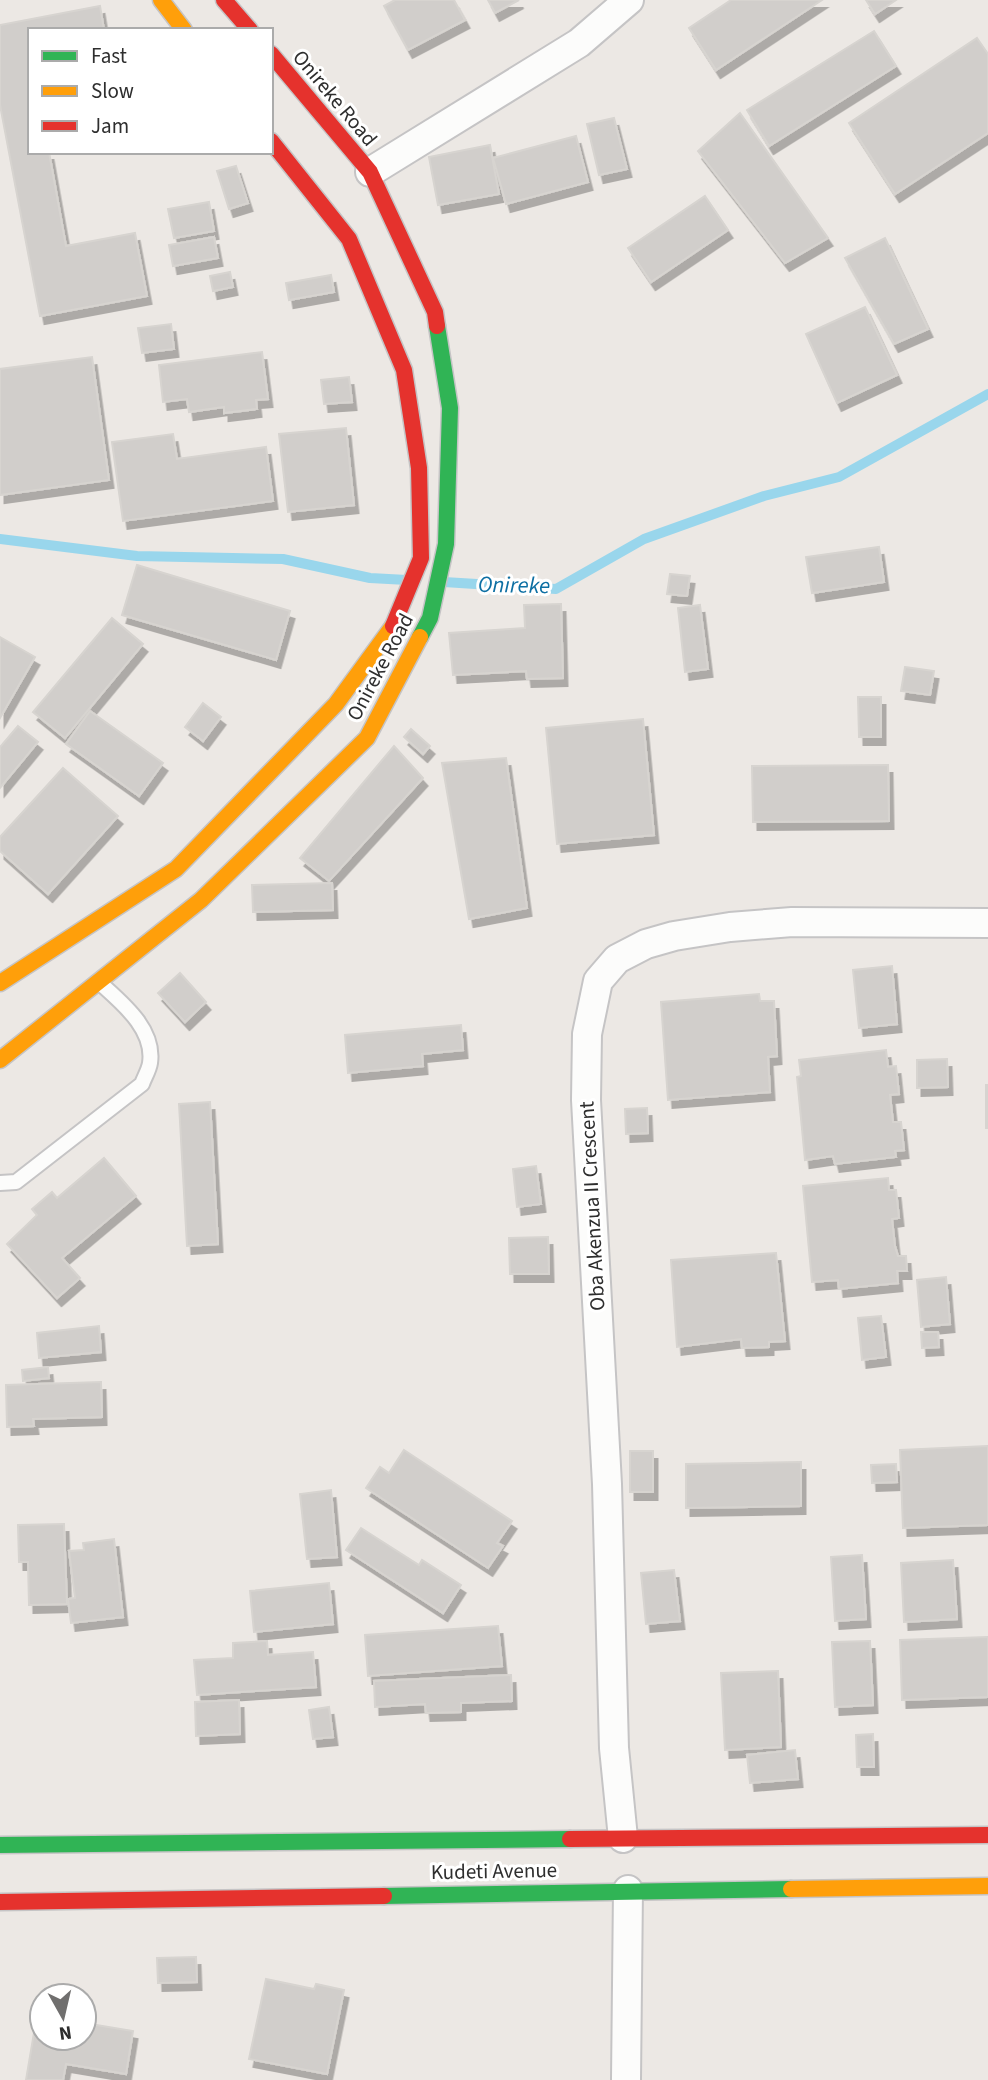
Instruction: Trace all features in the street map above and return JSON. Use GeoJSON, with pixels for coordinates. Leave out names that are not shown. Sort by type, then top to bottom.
{"type":"FeatureCollection","features":[{"type":"Feature","properties":{"kind":"main road"},"geometry":{"type":"LineString","coordinates":[[161,0],[182,28]]}},
{"type":"Feature","properties":{"kind":"main road"},"geometry":{"type":"LineString","coordinates":[[224,0],[248,28]]}},
{"type":"Feature","properties":{"kind":"main road","name":"Onireke Road"},"geometry":{"type":"LineString","coordinates":[[0,983],[188,884],[367,738],[430,618],[443,559],[450,408],[435,312],[370,172],[273,56]]}},
{"type":"Feature","properties":{"kind":"main road","name":"Onireke Road"},"geometry":{"type":"LineString","coordinates":[[0,1060],[99,983],[188,884],[336,704],[399,618],[421,558],[419,468],[404,370],[349,239],[273,144]]}},
{"type":"Feature","properties":{"kind":"main road","name":"Kudeti Avenue"},"geometry":{"type":"LineString","coordinates":[[0,1845],[988,1835]]}},
{"type":"Feature","properties":{"kind":"main road","name":"Kudeti Avenue"},"geometry":{"type":"LineString","coordinates":[[0,1902],[988,1886]]}},
{"type":"Feature","properties":{"kind":"street"},"geometry":{"type":"LineString","coordinates":[[370,172],[579,43],[629,0]]}},
{"type":"Feature","properties":{"kind":"street","name":"Oba Akenzua II Crescent"},"geometry":{"type":"LineString","coordinates":[[623,1838],[614,1748],[607,1484],[586,1100],[587,1034],[598,981],[617,959],[646,944],[674,936],[730,927],[792,922],[988,923]]}},
{"type":"Feature","properties":{"kind":"street"},"geometry":{"type":"LineString","coordinates":[[626,2080],[628,1890]]}},
{"type":"Feature","properties":{"kind":"lane"},"geometry":{"type":"LineString","coordinates":[[0,1183],[16,1182],[142,1084],[150,1063],[141,1028],[135,1015],[99,983]]}},
{"type":"Feature","properties":{"kind":"building"},"geometry":{"type":"Polygon","coordinates":[[[395,0],[454,0],[465,20],[408,50],[384,6],[395,0]]]}},
{"type":"Feature","properties":{"kind":"building"},"geometry":{"type":"Polygon","coordinates":[[[488,0],[519,0],[495,13],[488,0]]]}},
{"type":"Feature","properties":{"kind":"building"},"geometry":{"type":"Polygon","coordinates":[[[731,0],[822,0],[716,70],[689,28],[731,0]]]}},
{"type":"Feature","properties":{"kind":"building"},"geometry":{"type":"Polygon","coordinates":[[[866,0],[896,0],[875,14],[866,0]]]}},
{"type":"Feature","properties":{"kind":"building"},"geometry":{"type":"Polygon","coordinates":[[[100,6],[104,28],[28,28],[28,154],[49,154],[66,246],[135,233],[147,296],[40,316],[0,105],[0,25],[100,6]]]}},
{"type":"Feature","properties":{"kind":"building"},"geometry":{"type":"Polygon","coordinates":[[[874,31],[896,66],[769,146],[747,110],[874,31]]]}},
{"type":"Feature","properties":{"kind":"building"},"geometry":{"type":"Polygon","coordinates":[[[977,38],[988,54],[988,133],[895,194],[849,123],[977,38]]]}},
{"type":"Feature","properties":{"kind":"building"},"geometry":{"type":"Polygon","coordinates":[[[740,113],[828,238],[785,263],[698,151],[740,113]]]}},
{"type":"Feature","properties":{"kind":"building"},"geometry":{"type":"Polygon","coordinates":[[[614,118],[627,169],[599,175],[587,124],[614,118]]]}},
{"type":"Feature","properties":{"kind":"building"},"geometry":{"type":"Polygon","coordinates":[[[576,136],[588,182],[506,204],[493,158],[576,136]]]}},
{"type":"Feature","properties":{"kind":"building"},"geometry":{"type":"Polygon","coordinates":[[[490,145],[499,194],[438,205],[429,157],[490,145]]]}},
{"type":"Feature","properties":{"kind":"building"},"geometry":{"type":"Polygon","coordinates":[[[236,166],[248,203],[229,209],[217,171],[236,166]]]}},
{"type":"Feature","properties":{"kind":"building"},"geometry":{"type":"Polygon","coordinates":[[[705,196],[728,230],[651,282],[628,248],[705,196]]]}},
{"type":"Feature","properties":{"kind":"building"},"geometry":{"type":"Polygon","coordinates":[[[209,202],[214,231],[174,238],[168,209],[209,202]]]}},
{"type":"Feature","properties":{"kind":"building"},"geometry":{"type":"Polygon","coordinates":[[[214,237],[218,258],[173,266],[169,245],[214,237]]]}},
{"type":"Feature","properties":{"kind":"building"},"geometry":{"type":"Polygon","coordinates":[[[885,238],[928,329],[894,344],[845,258],[885,238]]]}},
{"type":"Feature","properties":{"kind":"building"},"geometry":{"type":"Polygon","coordinates":[[[230,272],[233,287],[213,291],[210,276],[230,272]]]}},
{"type":"Feature","properties":{"kind":"building"},"geometry":{"type":"Polygon","coordinates":[[[331,275],[334,292],[289,300],[286,283],[331,275]]]}},
{"type":"Feature","properties":{"kind":"building"},"geometry":{"type":"Polygon","coordinates":[[[865,307],[897,375],[837,403],[806,334],[865,307]]]}},
{"type":"Feature","properties":{"kind":"building"},"geometry":{"type":"Polygon","coordinates":[[[171,324],[174,349],[142,353],[138,328],[171,324]]]}},
{"type":"Feature","properties":{"kind":"building"},"geometry":{"type":"Polygon","coordinates":[[[262,352],[268,399],[256,400],[257,409],[224,413],[224,407],[189,412],[187,399],[163,402],[159,365],[262,352]]]}},
{"type":"Feature","properties":{"kind":"building"},"geometry":{"type":"Polygon","coordinates":[[[92,357],[109,480],[0,495],[0,369],[92,357]]]}},
{"type":"Feature","properties":{"kind":"building"},"geometry":{"type":"Polygon","coordinates":[[[349,377],[352,402],[324,404],[321,380],[349,377]]]}},
{"type":"Feature","properties":{"kind":"building"},"geometry":{"type":"Polygon","coordinates":[[[346,428],[354,505],[288,512],[279,434],[346,428]]]}},
{"type":"Feature","properties":{"kind":"building"},"geometry":{"type":"Polygon","coordinates":[[[173,434],[177,459],[266,447],[273,501],[123,521],[112,442],[173,434]]]}},
{"type":"Feature","properties":{"kind":"building"},"geometry":{"type":"Polygon","coordinates":[[[879,547],[884,582],[812,593],[806,557],[879,547]]]}},
{"type":"Feature","properties":{"kind":"building"},"geometry":{"type":"Polygon","coordinates":[[[137,565],[290,611],[276,660],[122,615],[137,565]]]}},
{"type":"Feature","properties":{"kind":"building"},"geometry":{"type":"Polygon","coordinates":[[[670,574],[690,576],[687,596],[667,594],[670,574]]]}},
{"type":"Feature","properties":{"kind":"building"},"geometry":{"type":"Polygon","coordinates":[[[561,604],[563,678],[527,679],[526,671],[453,675],[449,633],[525,628],[524,605],[561,604]]]}},
{"type":"Feature","properties":{"kind":"building"},"geometry":{"type":"Polygon","coordinates":[[[700,605],[708,669],[685,672],[678,608],[700,605]]]}},
{"type":"Feature","properties":{"kind":"building"},"geometry":{"type":"Polygon","coordinates":[[[112,618],[143,644],[65,738],[33,712],[112,618]]]}},
{"type":"Feature","properties":{"kind":"building"},"geometry":{"type":"Polygon","coordinates":[[[0,637],[35,657],[0,718],[0,637]]]}},
{"type":"Feature","properties":{"kind":"building"},"geometry":{"type":"Polygon","coordinates":[[[905,667],[934,671],[930,695],[901,691],[905,667]]]}},
{"type":"Feature","properties":{"kind":"building"},"geometry":{"type":"Polygon","coordinates":[[[858,697],[881,697],[881,737],[859,737],[858,697]]]}},
{"type":"Feature","properties":{"kind":"building"},"geometry":{"type":"Polygon","coordinates":[[[203,703],[221,717],[203,741],[185,727],[203,703]]]}},
{"type":"Feature","properties":{"kind":"building"},"geometry":{"type":"Polygon","coordinates":[[[90,711],[163,763],[139,796],[66,744],[90,711]]]}},
{"type":"Feature","properties":{"kind":"building"},"geometry":{"type":"Polygon","coordinates":[[[643,719],[654,835],[557,844],[546,728],[643,719]]]}},
{"type":"Feature","properties":{"kind":"building"},"geometry":{"type":"Polygon","coordinates":[[[18,726],[38,742],[0,788],[0,747],[18,726]]]}},
{"type":"Feature","properties":{"kind":"building"},"geometry":{"type":"Polygon","coordinates":[[[411,729],[430,746],[423,754],[404,737],[411,729]]]}},
{"type":"Feature","properties":{"kind":"building"},"geometry":{"type":"Polygon","coordinates":[[[394,746],[423,778],[329,881],[300,858],[394,746]]]}},
{"type":"Feature","properties":{"kind":"building"},"geometry":{"type":"Polygon","coordinates":[[[506,758],[527,908],[469,919],[442,763],[506,758]]]}},
{"type":"Feature","properties":{"kind":"building"},"geometry":{"type":"Polygon","coordinates":[[[888,765],[889,821],[753,822],[752,766],[888,765]]]}},
{"type":"Feature","properties":{"kind":"building"},"geometry":{"type":"Polygon","coordinates":[[[63,768],[118,816],[48,894],[0,851],[0,837],[63,768]]]}},
{"type":"Feature","properties":{"kind":"building"},"geometry":{"type":"Polygon","coordinates":[[[332,883],[333,910],[253,912],[252,885],[332,883]]]}},
{"type":"Feature","properties":{"kind":"building"},"geometry":{"type":"Polygon","coordinates":[[[892,966],[897,1024],[859,1028],[853,970],[892,966]]]}},
{"type":"Feature","properties":{"kind":"building"},"geometry":{"type":"Polygon","coordinates":[[[180,973],[206,1002],[185,1022],[158,993],[180,973]]]}},
{"type":"Feature","properties":{"kind":"building"},"geometry":{"type":"Polygon","coordinates":[[[759,994],[760,1001],[774,1001],[777,1056],[768,1057],[770,1092],[668,1100],[661,1002],[759,994]]]}},
{"type":"Feature","properties":{"kind":"building"},"geometry":{"type":"Polygon","coordinates":[[[461,1025],[463,1050],[422,1054],[423,1066],[348,1073],[345,1035],[461,1025]]]}},
{"type":"Feature","properties":{"kind":"building"},"geometry":{"type":"Polygon","coordinates":[[[886,1050],[888,1067],[896,1066],[899,1094],[890,1095],[893,1122],[901,1122],[904,1150],[895,1151],[896,1157],[835,1164],[833,1156],[805,1160],[797,1077],[801,1076],[799,1060],[886,1050]]]}},
{"type":"Feature","properties":{"kind":"building"},"geometry":{"type":"Polygon","coordinates":[[[947,1059],[948,1087],[917,1088],[917,1060],[947,1059]]]}},
{"type":"Feature","properties":{"kind":"building"},"geometry":{"type":"Polygon","coordinates":[[[988,1085],[988,1128],[986,1128],[988,1085]]]}},
{"type":"Feature","properties":{"kind":"building"},"geometry":{"type":"Polygon","coordinates":[[[210,1102],[218,1244],[187,1246],[179,1104],[210,1102]]]}},
{"type":"Feature","properties":{"kind":"building"},"geometry":{"type":"Polygon","coordinates":[[[647,1108],[648,1133],[626,1134],[625,1109],[647,1108]]]}},
{"type":"Feature","properties":{"kind":"building"},"geometry":{"type":"Polygon","coordinates":[[[104,1158],[136,1196],[62,1258],[80,1278],[57,1298],[7,1244],[37,1215],[32,1209],[52,1192],[57,1198],[104,1158]]]}},
{"type":"Feature","properties":{"kind":"building"},"geometry":{"type":"Polygon","coordinates":[[[536,1166],[541,1204],[517,1207],[513,1169],[536,1166]]]}},
{"type":"Feature","properties":{"kind":"building"},"geometry":{"type":"Polygon","coordinates":[[[888,1178],[889,1190],[896,1190],[899,1218],[892,1219],[895,1246],[898,1256],[906,1256],[907,1271],[897,1271],[898,1283],[839,1289],[838,1280],[812,1282],[803,1186],[888,1178]]]}},
{"type":"Feature","properties":{"kind":"building"},"geometry":{"type":"Polygon","coordinates":[[[548,1237],[549,1274],[510,1274],[509,1238],[548,1237]]]}},
{"type":"Feature","properties":{"kind":"building"},"geometry":{"type":"Polygon","coordinates":[[[776,1253],[785,1341],[769,1342],[769,1347],[742,1348],[741,1339],[677,1347],[671,1260],[776,1253]]]}},
{"type":"Feature","properties":{"kind":"building"},"geometry":{"type":"Polygon","coordinates":[[[946,1277],[950,1324],[921,1327],[917,1280],[946,1277]]]}},
{"type":"Feature","properties":{"kind":"building"},"geometry":{"type":"Polygon","coordinates":[[[881,1316],[886,1357],[862,1360],[858,1318],[881,1316]]]}},
{"type":"Feature","properties":{"kind":"building"},"geometry":{"type":"Polygon","coordinates":[[[99,1326],[101,1352],[39,1358],[37,1333],[99,1326]]]}},
{"type":"Feature","properties":{"kind":"building"},"geometry":{"type":"Polygon","coordinates":[[[921,1332],[938,1332],[939,1347],[922,1348],[921,1332]]]}},
{"type":"Feature","properties":{"kind":"building"},"geometry":{"type":"Polygon","coordinates":[[[48,1367],[49,1378],[23,1381],[22,1370],[48,1367]]]}},
{"type":"Feature","properties":{"kind":"building"},"geometry":{"type":"Polygon","coordinates":[[[101,1382],[102,1417],[33,1419],[34,1426],[7,1427],[6,1385],[101,1382]]]}},
{"type":"Feature","properties":{"kind":"building"},"geometry":{"type":"Polygon","coordinates":[[[988,1446],[988,1525],[903,1528],[900,1450],[988,1446]]]}},
{"type":"Feature","properties":{"kind":"building"},"geometry":{"type":"Polygon","coordinates":[[[404,1450],[512,1521],[497,1543],[503,1546],[488,1568],[366,1488],[380,1467],[389,1473],[404,1450]]]}},
{"type":"Feature","properties":{"kind":"building"},"geometry":{"type":"Polygon","coordinates":[[[630,1451],[653,1451],[653,1492],[630,1492],[630,1451]]]}},
{"type":"Feature","properties":{"kind":"building"},"geometry":{"type":"Polygon","coordinates":[[[801,1462],[801,1506],[686,1508],[686,1464],[801,1462]]]}},
{"type":"Feature","properties":{"kind":"building"},"geometry":{"type":"Polygon","coordinates":[[[896,1464],[897,1482],[872,1483],[871,1465],[896,1464]]]}},
{"type":"Feature","properties":{"kind":"building"},"geometry":{"type":"Polygon","coordinates":[[[331,1490],[337,1557],[307,1559],[300,1494],[331,1490]]]}},
{"type":"Feature","properties":{"kind":"building"},"geometry":{"type":"Polygon","coordinates":[[[64,1524],[67,1604],[29,1605],[28,1562],[19,1562],[18,1525],[64,1524]]]}},
{"type":"Feature","properties":{"kind":"building"},"geometry":{"type":"Polygon","coordinates":[[[361,1528],[419,1565],[422,1560],[461,1585],[443,1613],[346,1550],[361,1528]]]}},
{"type":"Feature","properties":{"kind":"building"},"geometry":{"type":"Polygon","coordinates":[[[114,1539],[123,1617],[71,1623],[68,1599],[75,1598],[69,1551],[84,1550],[83,1543],[114,1539]]]}},
{"type":"Feature","properties":{"kind":"building"},"geometry":{"type":"Polygon","coordinates":[[[862,1555],[866,1619],[835,1621],[831,1557],[862,1555]]]}},
{"type":"Feature","properties":{"kind":"building"},"geometry":{"type":"Polygon","coordinates":[[[953,1560],[957,1619],[904,1622],[901,1563],[953,1560]]]}},
{"type":"Feature","properties":{"kind":"building"},"geometry":{"type":"Polygon","coordinates":[[[674,1570],[680,1621],[646,1624],[641,1573],[674,1570]]]}},
{"type":"Feature","properties":{"kind":"building"},"geometry":{"type":"Polygon","coordinates":[[[329,1583],[333,1624],[254,1632],[250,1591],[329,1583]]]}},
{"type":"Feature","properties":{"kind":"building"},"geometry":{"type":"Polygon","coordinates":[[[498,1626],[502,1666],[368,1676],[365,1635],[498,1626]]]}},
{"type":"Feature","properties":{"kind":"building"},"geometry":{"type":"Polygon","coordinates":[[[988,1637],[988,1697],[902,1700],[900,1640],[988,1637]]]}},
{"type":"Feature","properties":{"kind":"building"},"geometry":{"type":"Polygon","coordinates":[[[267,1641],[268,1655],[313,1652],[316,1687],[197,1695],[194,1660],[233,1658],[233,1643],[267,1641]]]}},
{"type":"Feature","properties":{"kind":"building"},"geometry":{"type":"Polygon","coordinates":[[[870,1641],[873,1705],[835,1707],[832,1642],[870,1641]]]}},
{"type":"Feature","properties":{"kind":"building"},"geometry":{"type":"Polygon","coordinates":[[[778,1671],[781,1747],[725,1750],[721,1673],[778,1671]]]}},
{"type":"Feature","properties":{"kind":"building"},"geometry":{"type":"Polygon","coordinates":[[[511,1675],[512,1701],[461,1703],[461,1712],[426,1713],[425,1704],[375,1707],[374,1681],[511,1675]]]}},
{"type":"Feature","properties":{"kind":"building"},"geometry":{"type":"Polygon","coordinates":[[[239,1700],[240,1734],[196,1736],[195,1702],[239,1700]]]}},
{"type":"Feature","properties":{"kind":"building"},"geometry":{"type":"Polygon","coordinates":[[[329,1707],[333,1737],[313,1739],[309,1710],[329,1707]]]}},
{"type":"Feature","properties":{"kind":"building"},"geometry":{"type":"Polygon","coordinates":[[[873,1734],[874,1767],[857,1767],[856,1735],[873,1734]]]}},
{"type":"Feature","properties":{"kind":"building"},"geometry":{"type":"Polygon","coordinates":[[[795,1750],[798,1779],[750,1783],[747,1755],[795,1750]]]}},
{"type":"Feature","properties":{"kind":"building"},"geometry":{"type":"Polygon","coordinates":[[[196,1957],[197,1982],[158,1983],[157,1958],[196,1957]]]}},
{"type":"Feature","properties":{"kind":"building"},"geometry":{"type":"Polygon","coordinates":[[[266,1979],[314,1989],[316,1984],[344,1990],[327,2074],[249,2059],[266,1979]]]}},
{"type":"Feature","properties":{"kind":"building"},"geometry":{"type":"Polygon","coordinates":[[[98,2025],[133,2031],[126,2074],[66,2064],[63,2080],[26,2080],[31,2052],[98,2052],[98,2025]]]}},
{"type":"Feature","properties":{"kind":"waterway","name":"Onireke"},"geometry":{"type":"LineString","coordinates":[[444,582],[556,589],[644,539],[764,496],[839,477],[988,394]]}},
{"type":"Feature","properties":{"kind":"waterway","name":"Onireke"},"geometry":{"type":"LineString","coordinates":[[0,539],[137,556],[283,559],[370,578],[407,580]]}},
{"type":"Feature","properties":{"kind":"traffic: fast"},"geometry":{"type":"LineString","coordinates":[[420,637],[430,618],[446,544],[450,408],[437,326]]}},
{"type":"Feature","properties":{"kind":"traffic: fast"},"geometry":{"type":"LineString","coordinates":[[0,1845],[570,1839]]}},
{"type":"Feature","properties":{"kind":"traffic: fast"},"geometry":{"type":"LineString","coordinates":[[384,1896],[791,1889]]}},
{"type":"Feature","properties":{"kind":"traffic: slow"},"geometry":{"type":"LineString","coordinates":[[161,0],[182,28]]}},
{"type":"Feature","properties":{"kind":"traffic: slow"},"geometry":{"type":"LineString","coordinates":[[0,983],[176,869],[336,704],[393,626]]}},
{"type":"Feature","properties":{"kind":"traffic: slow"},"geometry":{"type":"LineString","coordinates":[[0,1060],[201,900],[367,738],[420,637]]}},
{"type":"Feature","properties":{"kind":"traffic: slow"},"geometry":{"type":"LineString","coordinates":[[791,1889],[988,1886]]}},
{"type":"Feature","properties":{"kind":"traffic: jam"},"geometry":{"type":"LineString","coordinates":[[224,0],[248,28]]}},
{"type":"Feature","properties":{"kind":"traffic: jam"},"geometry":{"type":"LineString","coordinates":[[273,56],[370,172],[435,312],[437,326]]}},
{"type":"Feature","properties":{"kind":"traffic: jam"},"geometry":{"type":"LineString","coordinates":[[273,144],[349,239],[404,370],[419,468],[421,558],[393,626]]}},
{"type":"Feature","properties":{"kind":"traffic: jam"},"geometry":{"type":"LineString","coordinates":[[570,1839],[988,1835]]}},
{"type":"Feature","properties":{"kind":"traffic: jam"},"geometry":{"type":"LineString","coordinates":[[0,1902],[384,1896]]}}]}
